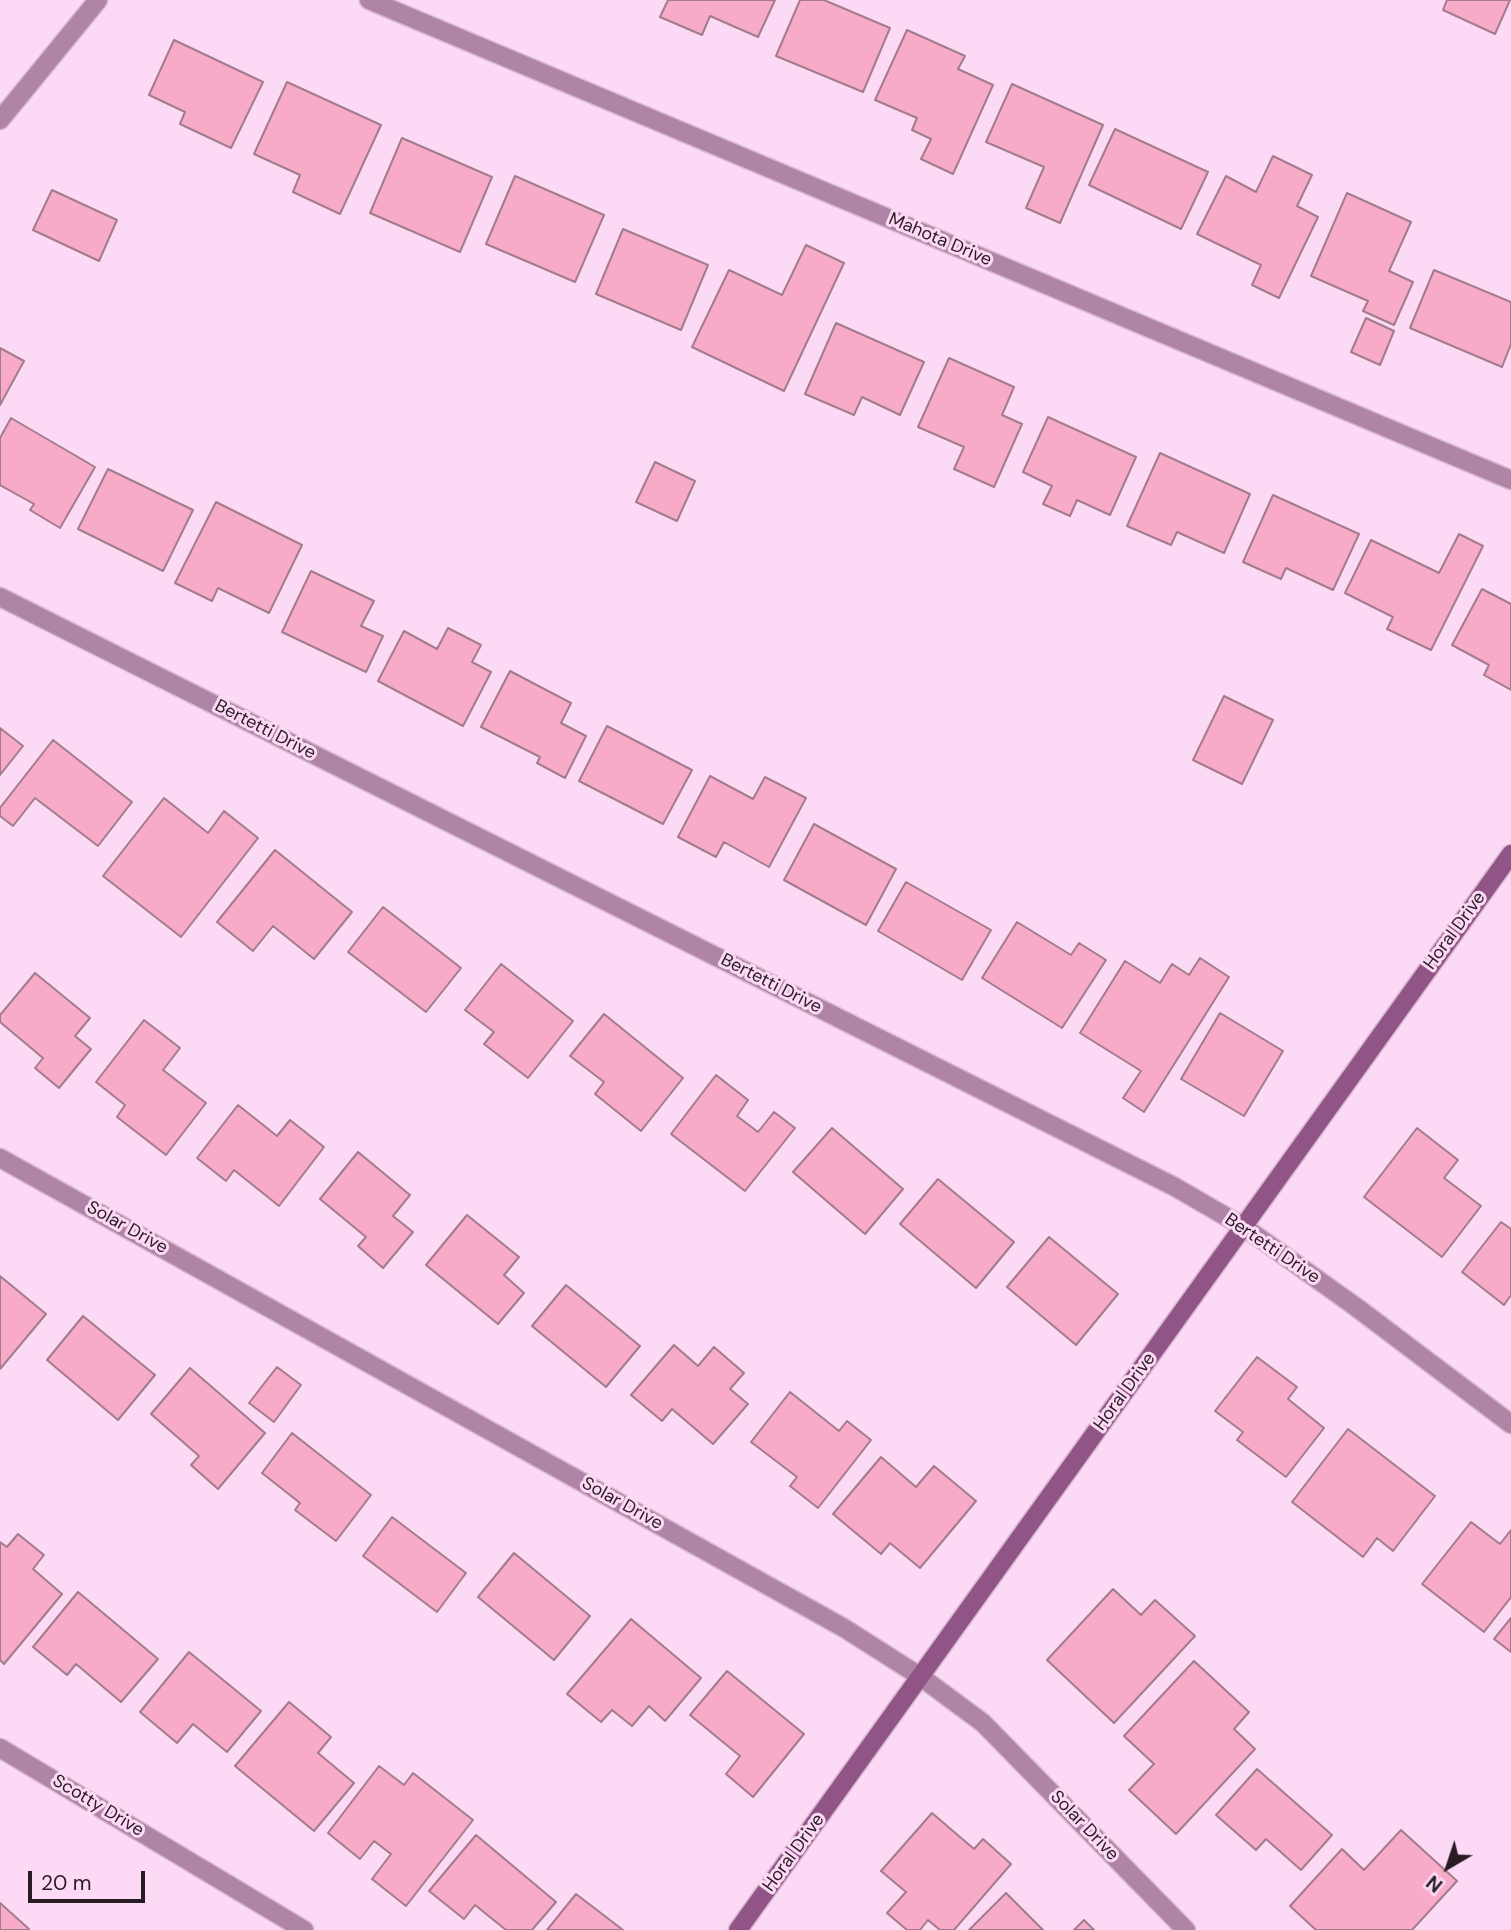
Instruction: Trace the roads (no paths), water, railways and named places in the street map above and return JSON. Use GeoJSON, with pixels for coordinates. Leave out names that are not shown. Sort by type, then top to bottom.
{"type":"FeatureCollection","features":[{"type":"Feature","properties":{"kind":"street"},"geometry":{"type":"LineString","coordinates":[[0,120],[98,0]]}},
{"type":"Feature","properties":{"kind":"street","name":"Mahota Drive"},"geometry":{"type":"LineString","coordinates":[[369,0],[1511,480]]}},
{"type":"Feature","properties":{"kind":"street","name":"Bertetti Drive"},"geometry":{"type":"LineString","coordinates":[[0,597],[1175,1187],[1244,1227],[1356,1307],[1511,1424]]}},
{"type":"Feature","properties":{"kind":"street","name":"Horal Drive"},"geometry":{"type":"LineString","coordinates":[[738,1930],[1511,854]]}},
{"type":"Feature","properties":{"kind":"street","name":"Solar Drive"},"geometry":{"type":"LineString","coordinates":[[0,1158],[832,1621],[921,1677],[983,1723],[1186,1930]]}},
{"type":"Feature","properties":{"kind":"street","name":"Scotty Drive"},"geometry":{"type":"LineString","coordinates":[[0,1748],[304,1930]]}}]}
